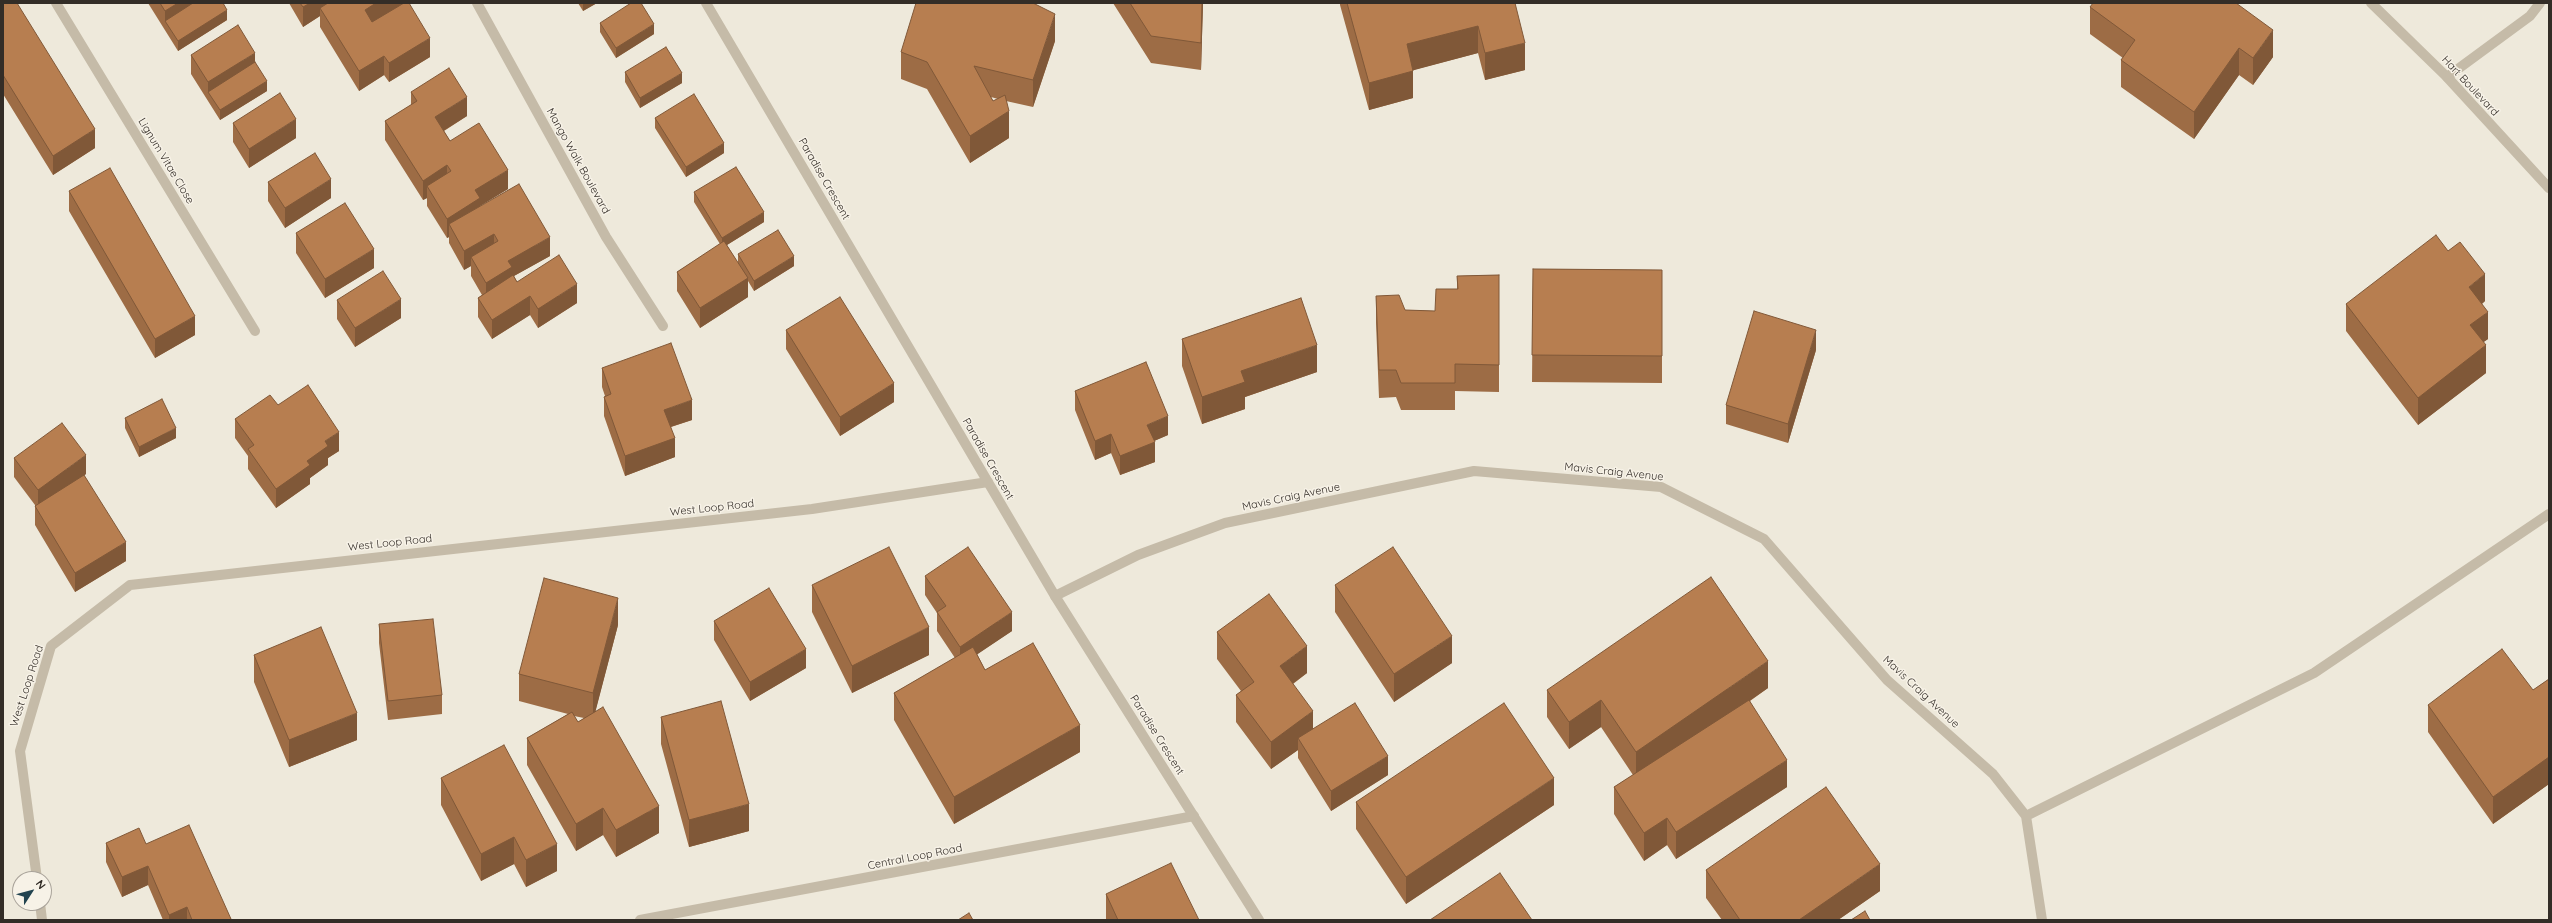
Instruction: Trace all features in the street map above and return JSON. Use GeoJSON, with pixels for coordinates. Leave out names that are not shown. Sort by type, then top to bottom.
{"type":"FeatureCollection","features":[{"type":"Feature","properties":{"kind":"street","name":"Lignum Vitae Close"},"geometry":{"type":"LineString","coordinates":[[56,3],[255,331]]}},
{"type":"Feature","properties":{"kind":"street","name":"Mango Walk Boulevard"},"geometry":{"type":"LineString","coordinates":[[477,3],[606,237],[663,326]]}},
{"type":"Feature","properties":{"kind":"street","name":"Paradise Crescent"},"geometry":{"type":"LineString","coordinates":[[706,3],[1055,596],[1259,920]]}},
{"type":"Feature","properties":{"kind":"street","name":"Hart Boulevard"},"geometry":{"type":"LineString","coordinates":[[2371,3],[2447,77],[2549,188]]}},
{"type":"Feature","properties":{"kind":"street"},"geometry":{"type":"LineString","coordinates":[[2447,77],[2530,16],[2540,3]]}},
{"type":"Feature","properties":{"kind":"street","name":"Mavis Craig Avenue"},"geometry":{"type":"LineString","coordinates":[[1055,596],[1138,555],[1225,524],[1474,471],[1661,487],[1764,538],[1887,680],[1993,774],[2026,816],[2042,920]]}},
{"type":"Feature","properties":{"kind":"street","name":"West Loop Road"},"geometry":{"type":"LineString","coordinates":[[36,871],[20,751],[51,646],[130,585],[812,510],[988,482]]}},
{"type":"Feature","properties":{"kind":"street"},"geometry":{"type":"LineString","coordinates":[[2026,816],[2314,672],[2549,514]]}},
{"type":"Feature","properties":{"kind":"street","name":"Central Loop Road"},"geometry":{"type":"LineString","coordinates":[[640,920],[1194,816]]}},
{"type":"Feature","properties":{"kind":"building"},"geometry":{"type":"Polygon","coordinates":[[[3,3],[17,3],[95,129],[53,156],[3,75],[3,3]]]}},
{"type":"Feature","properties":{"kind":"building"},"geometry":{"type":"Polygon","coordinates":[[[160,3],[178,3],[165,11],[160,3]]]}},
{"type":"Feature","properties":{"kind":"building"},"geometry":{"type":"Polygon","coordinates":[[[193,3],[223,3],[227,10],[178,41],[165,21],[193,3]]]}},
{"type":"Feature","properties":{"kind":"building"},"geometry":{"type":"Polygon","coordinates":[[[300,3],[310,3],[303,7],[300,3]]]}},
{"type":"Feature","properties":{"kind":"building"},"geometry":{"type":"Polygon","coordinates":[[[328,3],[376,3],[365,10],[372,22],[404,3],[409,3],[430,38],[389,63],[384,56],[359,71],[320,8],[328,3]]]}},
{"type":"Feature","properties":{"kind":"building"},"geometry":{"type":"Polygon","coordinates":[[[631,3],[641,3],[654,24],[616,48],[600,23],[631,3]]]}},
{"type":"Feature","properties":{"kind":"building"},"geometry":{"type":"Polygon","coordinates":[[[916,3],[1033,3],[1055,14],[1033,80],[974,66],[993,101],[1005,95],[1009,111],[970,136],[927,62],[901,52],[916,3]]]}},
{"type":"Feature","properties":{"kind":"building"},"geometry":{"type":"Polygon","coordinates":[[[1130,3],[1202,3],[1201,43],[1151,36],[1130,3]]]}},
{"type":"Feature","properties":{"kind":"building"},"geometry":{"type":"Polygon","coordinates":[[[1347,3],[1515,3],[1525,43],[1485,53],[1478,26],[1407,44],[1413,71],[1369,83],[1347,3]]]}},
{"type":"Feature","properties":{"kind":"building"},"geometry":{"type":"Polygon","coordinates":[[[2093,3],[2236,3],[2273,30],[2253,58],[2239,48],[2194,112],[2121,60],[2135,40],[2090,7],[2093,3]]]}},
{"type":"Feature","properties":{"kind":"building"},"geometry":{"type":"Polygon","coordinates":[[[238,25],[255,53],[208,82],[191,55],[238,25]]]}},
{"type":"Feature","properties":{"kind":"building"},"geometry":{"type":"Polygon","coordinates":[[[666,47],[682,73],[640,98],[625,72],[666,47]]]}},
{"type":"Feature","properties":{"kind":"building"},"geometry":{"type":"Polygon","coordinates":[[[255,62],[267,81],[220,110],[208,92],[255,62]]]}},
{"type":"Feature","properties":{"kind":"building"},"geometry":{"type":"Polygon","coordinates":[[[449,68],[467,97],[435,117],[450,141],[479,123],[508,170],[475,190],[480,198],[447,219],[427,186],[451,171],[447,165],[423,181],[385,121],[417,101],[411,92],[449,68]]]}},
{"type":"Feature","properties":{"kind":"building"},"geometry":{"type":"Polygon","coordinates":[[[280,93],[296,119],[249,149],[233,123],[280,93]]]}},
{"type":"Feature","properties":{"kind":"building"},"geometry":{"type":"Polygon","coordinates":[[[694,94],[724,143],[686,167],[655,118],[694,94]]]}},
{"type":"Feature","properties":{"kind":"building"},"geometry":{"type":"Polygon","coordinates":[[[315,153],[331,179],[285,208],[268,182],[315,153]]]}},
{"type":"Feature","properties":{"kind":"building"},"geometry":{"type":"Polygon","coordinates":[[[736,167],[764,212],[722,238],[694,192],[736,167]]]}},
{"type":"Feature","properties":{"kind":"building"},"geometry":{"type":"Polygon","coordinates":[[[110,168],[195,316],[155,339],[69,191],[110,168]]]}},
{"type":"Feature","properties":{"kind":"building"},"geometry":{"type":"Polygon","coordinates":[[[519,184],[550,237],[508,261],[512,267],[486,283],[471,257],[498,241],[494,234],[464,251],[449,224],[519,184]]]}},
{"type":"Feature","properties":{"kind":"building"},"geometry":{"type":"Polygon","coordinates":[[[345,203],[374,249],[325,279],[296,233],[345,203]]]}},
{"type":"Feature","properties":{"kind":"building"},"geometry":{"type":"Polygon","coordinates":[[[778,230],[794,256],[754,281],[738,254],[778,230]]]}},
{"type":"Feature","properties":{"kind":"building"},"geometry":{"type":"Polygon","coordinates":[[[2436,235],[2448,251],[2460,242],[2485,274],[2469,287],[2488,312],[2470,325],[2486,345],[2418,398],[2346,304],[2436,235]]]}},
{"type":"Feature","properties":{"kind":"building"},"geometry":{"type":"Polygon","coordinates":[[[724,241],[748,278],[700,308],[677,272],[724,241]]]}},
{"type":"Feature","properties":{"kind":"building"},"geometry":{"type":"Polygon","coordinates":[[[559,255],[577,284],[538,309],[530,296],[492,320],[478,298],[513,275],[517,282],[559,255]]]}},
{"type":"Feature","properties":{"kind":"building"},"geometry":{"type":"Polygon","coordinates":[[[1533,269],[1662,270],[1662,356],[1532,355],[1533,269]]]}},
{"type":"Feature","properties":{"kind":"building"},"geometry":{"type":"Polygon","coordinates":[[[383,271],[401,299],[355,328],[337,300],[383,271]]]}},
{"type":"Feature","properties":{"kind":"building"},"geometry":{"type":"Polygon","coordinates":[[[1499,275],[1499,365],[1455,364],[1455,383],[1401,383],[1396,370],[1379,370],[1376,296],[1399,295],[1405,310],[1435,311],[1436,289],[1458,289],[1457,276],[1499,275]]]}},
{"type":"Feature","properties":{"kind":"building"},"geometry":{"type":"Polygon","coordinates":[[[840,297],[894,383],[840,417],[786,330],[840,297]]]}},
{"type":"Feature","properties":{"kind":"building"},"geometry":{"type":"Polygon","coordinates":[[[1301,298],[1317,345],[1241,371],[1245,382],[1202,397],[1182,339],[1301,298]]]}},
{"type":"Feature","properties":{"kind":"building"},"geometry":{"type":"Polygon","coordinates":[[[1754,311],[1816,330],[1788,424],[1726,405],[1754,311]]]}},
{"type":"Feature","properties":{"kind":"building"},"geometry":{"type":"Polygon","coordinates":[[[671,343],[692,400],[664,410],[675,438],[625,456],[604,397],[611,394],[602,368],[671,343]]]}},
{"type":"Feature","properties":{"kind":"building"},"geometry":{"type":"Polygon","coordinates":[[[1146,362],[1168,416],[1147,425],[1155,442],[1120,456],[1111,434],[1095,441],[1075,391],[1146,362]]]}},
{"type":"Feature","properties":{"kind":"building"},"geometry":{"type":"Polygon","coordinates":[[[308,385],[339,432],[325,441],[328,446],[307,461],[310,465],[276,489],[248,449],[254,445],[235,419],[270,395],[278,405],[308,385]]]}},
{"type":"Feature","properties":{"kind":"building"},"geometry":{"type":"Polygon","coordinates":[[[162,399],[176,428],[139,447],[125,418],[162,399]]]}},
{"type":"Feature","properties":{"kind":"building"},"geometry":{"type":"Polygon","coordinates":[[[62,423],[86,455],[38,490],[14,458],[62,423]]]}},
{"type":"Feature","properties":{"kind":"building"},"geometry":{"type":"Polygon","coordinates":[[[84,475],[126,542],[75,573],[35,506],[84,475]]]}},
{"type":"Feature","properties":{"kind":"building"},"geometry":{"type":"Polygon","coordinates":[[[889,547],[929,627],[852,666],[812,585],[889,547]]]}},
{"type":"Feature","properties":{"kind":"building"},"geometry":{"type":"Polygon","coordinates":[[[968,547],[1012,612],[960,647],[937,612],[946,606],[925,576],[968,547]]]}},
{"type":"Feature","properties":{"kind":"building"},"geometry":{"type":"Polygon","coordinates":[[[1393,547],[1452,636],[1394,674],[1335,585],[1393,547]]]}},
{"type":"Feature","properties":{"kind":"building"},"geometry":{"type":"Polygon","coordinates":[[[1711,577],[1768,661],[1636,752],[1601,700],[1569,722],[1547,690],[1711,577]]]}},
{"type":"Feature","properties":{"kind":"building"},"geometry":{"type":"Polygon","coordinates":[[[544,578],[618,598],[593,693],[519,674],[544,578]]]}},
{"type":"Feature","properties":{"kind":"building"},"geometry":{"type":"Polygon","coordinates":[[[769,588],[806,649],[750,682],[714,621],[769,588]]]}},
{"type":"Feature","properties":{"kind":"building"},"geometry":{"type":"Polygon","coordinates":[[[1269,594],[1307,646],[1280,666],[1313,711],[1271,742],[1236,695],[1254,682],[1217,632],[1269,594]]]}},
{"type":"Feature","properties":{"kind":"building"},"geometry":{"type":"Polygon","coordinates":[[[433,619],[442,695],[388,701],[379,624],[433,619]]]}},
{"type":"Feature","properties":{"kind":"building"},"geometry":{"type":"Polygon","coordinates":[[[321,627],[357,713],[289,740],[254,655],[321,627]]]}},
{"type":"Feature","properties":{"kind":"building"},"geometry":{"type":"Polygon","coordinates":[[[1033,643],[1080,725],[954,797],[894,693],[973,647],[985,670],[1033,643]]]}},
{"type":"Feature","properties":{"kind":"building"},"geometry":{"type":"Polygon","coordinates":[[[2502,649],[2533,690],[2549,679],[2549,757],[2493,797],[2428,705],[2502,649]]]}},
{"type":"Feature","properties":{"kind":"building"},"geometry":{"type":"Polygon","coordinates":[[[1749,700],[1787,760],[1676,832],[1667,818],[1644,833],[1614,787],[1749,700]]]}},
{"type":"Feature","properties":{"kind":"building"},"geometry":{"type":"Polygon","coordinates":[[[721,701],[749,804],[689,820],[661,717],[721,701]]]}},
{"type":"Feature","properties":{"kind":"building"},"geometry":{"type":"Polygon","coordinates":[[[1355,703],[1388,756],[1331,791],[1298,738],[1355,703]]]}},
{"type":"Feature","properties":{"kind":"building"},"geometry":{"type":"Polygon","coordinates":[[[1504,703],[1554,778],[1406,877],[1356,802],[1504,703]]]}},
{"type":"Feature","properties":{"kind":"building"},"geometry":{"type":"Polygon","coordinates":[[[603,707],[659,806],[616,830],[603,808],[576,824],[527,738],[572,712],[578,722],[603,707]]]}},
{"type":"Feature","properties":{"kind":"building"},"geometry":{"type":"Polygon","coordinates":[[[504,745],[557,844],[526,860],[514,837],[481,854],[441,778],[504,745]]]}},
{"type":"Feature","properties":{"kind":"building"},"geometry":{"type":"Polygon","coordinates":[[[1826,787],[1880,864],[1799,920],[1740,920],[1706,870],[1826,787]]]}},
{"type":"Feature","properties":{"kind":"building"},"geometry":{"type":"Polygon","coordinates":[[[189,825],[231,919],[192,920],[187,907],[169,915],[148,866],[122,877],[106,843],[139,828],[146,844],[189,825]]]}},
{"type":"Feature","properties":{"kind":"building"},"geometry":{"type":"Polygon","coordinates":[[[1171,863],[1199,920],[1118,920],[1106,894],[1171,863]]]}},
{"type":"Feature","properties":{"kind":"building"},"geometry":{"type":"Polygon","coordinates":[[[1500,873],[1532,920],[1430,920],[1500,873]]]}},
{"type":"Feature","properties":{"kind":"building"},"geometry":{"type":"Polygon","coordinates":[[[1865,911],[1870,920],[1851,920],[1865,911]]]}},
{"type":"Feature","properties":{"kind":"building"},"geometry":{"type":"Polygon","coordinates":[[[969,913],[973,920],[958,920],[969,913]]]}}]}
